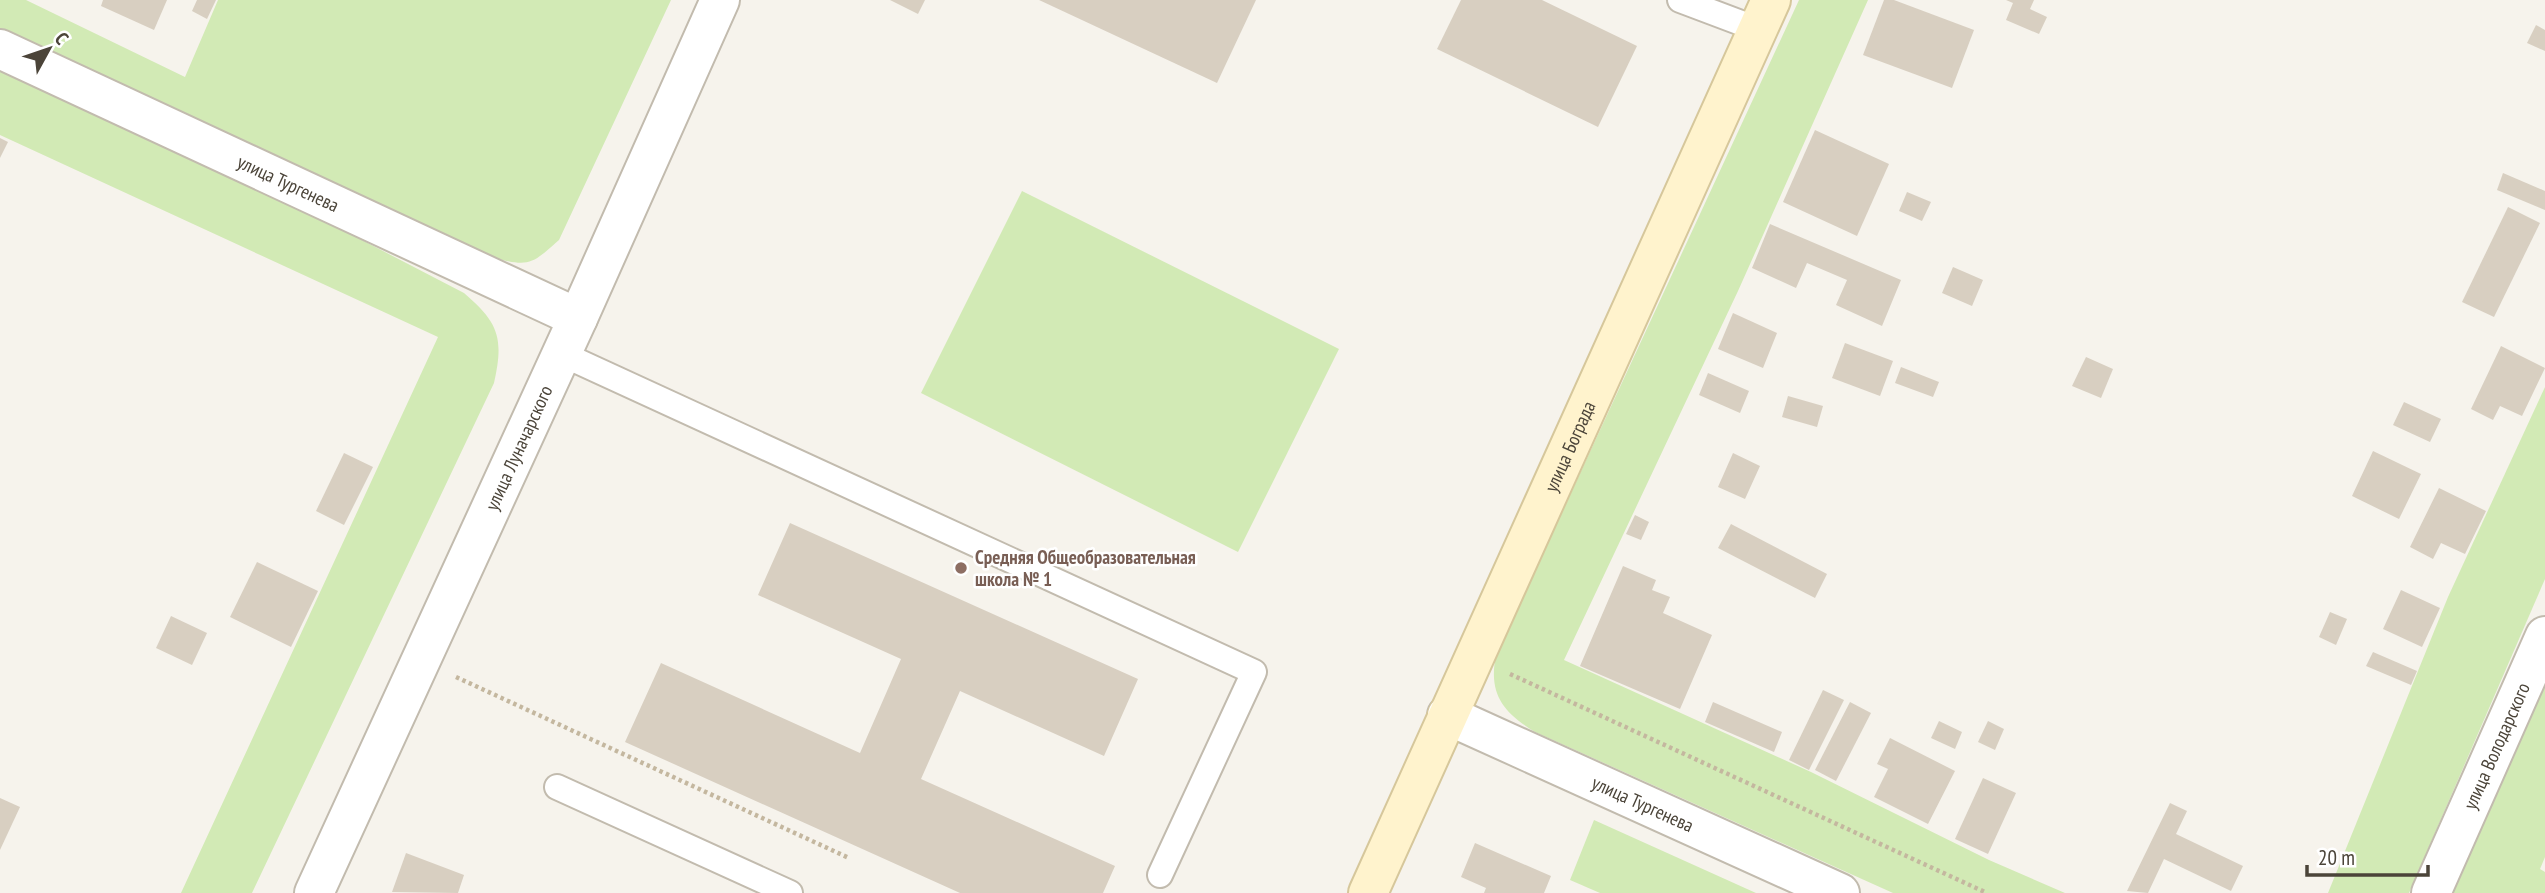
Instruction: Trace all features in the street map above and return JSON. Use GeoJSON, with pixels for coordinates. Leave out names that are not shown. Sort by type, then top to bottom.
{"type":"FeatureCollection","features":[{"type":"Feature","properties":{"kind":"street","name":"улица Луначарского"},"geometry":{"type":"LineString","coordinates":[[314,893],[562,354],[720,0]]}},
{"type":"Feature","properties":{"kind":"street","name":"улица Бограда"},"geometry":{"type":"LineString","coordinates":[[1368,893],[1764,15]]}},
{"type":"Feature","properties":{"kind":"street","name":"улица Тургенева"},"geometry":{"type":"LineString","coordinates":[[0,49],[578,318]]}},
{"type":"Feature","properties":{"kind":"street","name":"улица Володарского"},"geometry":{"type":"LineString","coordinates":[[2431,893],[2545,636]]}},
{"type":"Feature","properties":{"kind":"street","name":"улица Тургенева"},"geometry":{"type":"LineString","coordinates":[[1447,715],[1840,893]]}},
{"type":"Feature","properties":{"kind":"lane"},"geometry":{"type":"LineString","coordinates":[[1681,0],[1764,15]]}},
{"type":"Feature","properties":{"kind":"lane"},"geometry":{"type":"LineString","coordinates":[[562,354],[1254,671],[1160,875]]}},
{"type":"Feature","properties":{"kind":"lane"},"geometry":{"type":"LineString","coordinates":[[557,788],[790,893]]}},
{"type":"Feature","properties":{"kind":"path"},"geometry":{"type":"LineString","coordinates":[[1473,657],[1987,893]]}},
{"type":"Feature","properties":{"kind":"path"},"geometry":{"type":"LineString","coordinates":[[421,660],[849,858]]}},
{"type":"Feature","properties":{"kind":"green space"},"geometry":{"type":"Polygon","coordinates":[[[0,0],[26,0],[185,77],[218,0],[671,0],[559,240],[536,259],[523,263],[494,258],[0,31],[0,0]]]}},
{"type":"Feature","properties":{"kind":"green space"},"geometry":{"type":"Polygon","coordinates":[[[1799,0],[1868,0],[1738,291],[1564,660],[1811,772],[1989,860],[2065,893],[1893,893],[1535,732],[1506,709],[1496,691],[1496,655],[1799,0]]]}},
{"type":"Feature","properties":{"kind":"green space"},"geometry":{"type":"Polygon","coordinates":[[[0,65],[194,153],[464,293],[485,313],[496,332],[498,354],[494,383],[252,893],[181,893],[438,337],[0,135],[0,65]]]}},
{"type":"Feature","properties":{"kind":"green space"},"geometry":{"type":"Polygon","coordinates":[[[1022,191],[1339,349],[1238,552],[921,393],[1022,191]]]}},
{"type":"Feature","properties":{"kind":"green space"},"geometry":{"type":"Polygon","coordinates":[[[2545,387],[2545,579],[2409,893],[2328,893],[2448,597],[2545,387]]]}},
{"type":"Feature","properties":{"kind":"green space"},"geometry":{"type":"Polygon","coordinates":[[[2545,657],[2545,857],[2540,869],[2545,872],[2545,893],[2446,893],[2545,657]]]}},
{"type":"Feature","properties":{"kind":"green space"},"geometry":{"type":"Polygon","coordinates":[[[1594,820],[1756,893],[1600,893],[1570,880],[1594,820]]]}},
{"type":"Feature","properties":{"kind":"building"},"geometry":{"type":"Polygon","coordinates":[[[103,0],[167,0],[154,30],[101,6],[103,0]]]}},
{"type":"Feature","properties":{"kind":"building"},"geometry":{"type":"Polygon","coordinates":[[[197,0],[216,0],[207,19],[192,11],[197,0]]]}},
{"type":"Feature","properties":{"kind":"building"},"geometry":{"type":"Polygon","coordinates":[[[890,0],[925,0],[918,14],[890,0]]]}},
{"type":"Feature","properties":{"kind":"building"},"geometry":{"type":"Polygon","coordinates":[[[1039,0],[1256,0],[1217,83],[1039,0]]]}},
{"type":"Feature","properties":{"kind":"building"},"geometry":{"type":"Polygon","coordinates":[[[1461,0],[1542,0],[1637,46],[1598,127],[1437,49],[1461,0]]]}},
{"type":"Feature","properties":{"kind":"building"},"geometry":{"type":"Polygon","coordinates":[[[1884,0],[1894,0],[1974,30],[1952,88],[1863,55],[1884,0]]]}},
{"type":"Feature","properties":{"kind":"building"},"geometry":{"type":"Polygon","coordinates":[[[2006,0],[2034,0],[2030,9],[2047,17],[2039,34],[2006,20],[2013,3],[2006,0]]]}},
{"type":"Feature","properties":{"kind":"building"},"geometry":{"type":"Polygon","coordinates":[[[2536,25],[2545,30],[2545,51],[2527,43],[2536,25]]]}},
{"type":"Feature","properties":{"kind":"building"},"geometry":{"type":"Polygon","coordinates":[[[1815,130],[1889,164],[1857,236],[1783,202],[1815,130]]]}},
{"type":"Feature","properties":{"kind":"building"},"geometry":{"type":"Polygon","coordinates":[[[0,138],[8,142],[0,158],[0,138]]]}},
{"type":"Feature","properties":{"kind":"building"},"geometry":{"type":"Polygon","coordinates":[[[2503,173],[2545,191],[2545,210],[2497,190],[2503,173]]]}},
{"type":"Feature","properties":{"kind":"building"},"geometry":{"type":"Polygon","coordinates":[[[1907,192],[1931,202],[1922,221],[1899,211],[1907,192]]]}},
{"type":"Feature","properties":{"kind":"building"},"geometry":{"type":"Polygon","coordinates":[[[2508,207],[2540,223],[2494,317],[2462,302],[2508,207]]]}},
{"type":"Feature","properties":{"kind":"building"},"geometry":{"type":"Polygon","coordinates":[[[1770,224],[1901,280],[1882,326],[1836,305],[1847,280],[1807,263],[1796,288],[1752,268],[1770,224]]]}},
{"type":"Feature","properties":{"kind":"building"},"geometry":{"type":"Polygon","coordinates":[[[1953,267],[1983,280],[1972,306],[1942,293],[1953,267]]]}},
{"type":"Feature","properties":{"kind":"building"},"geometry":{"type":"Polygon","coordinates":[[[1733,313],[1777,333],[1763,368],[1718,349],[1733,313]]]}},
{"type":"Feature","properties":{"kind":"building"},"geometry":{"type":"Polygon","coordinates":[[[1845,343],[1893,361],[1880,396],[1832,378],[1845,343]]]}},
{"type":"Feature","properties":{"kind":"building"},"geometry":{"type":"Polygon","coordinates":[[[2501,346],[2545,368],[2522,416],[2500,406],[2493,420],[2471,409],[2501,346]]]}},
{"type":"Feature","properties":{"kind":"building"},"geometry":{"type":"Polygon","coordinates":[[[2086,357],[2113,369],[2101,398],[2072,386],[2086,357]]]}},
{"type":"Feature","properties":{"kind":"building"},"geometry":{"type":"Polygon","coordinates":[[[1901,367],[1939,382],[1933,397],[1895,383],[1901,367]]]}},
{"type":"Feature","properties":{"kind":"building"},"geometry":{"type":"Polygon","coordinates":[[[1708,373],[1749,391],[1740,413],[1699,395],[1708,373]]]}},
{"type":"Feature","properties":{"kind":"building"},"geometry":{"type":"Polygon","coordinates":[[[1788,396],[1823,406],[1817,427],[1782,417],[1788,396]]]}},
{"type":"Feature","properties":{"kind":"building"},"geometry":{"type":"Polygon","coordinates":[[[2404,402],[2441,419],[2430,442],[2393,425],[2404,402]]]}},
{"type":"Feature","properties":{"kind":"building"},"geometry":{"type":"Polygon","coordinates":[[[2373,451],[2421,474],[2399,519],[2352,496],[2373,451]]]}},
{"type":"Feature","properties":{"kind":"building"},"geometry":{"type":"Polygon","coordinates":[[[344,453],[373,467],[344,525],[316,511],[344,453]]]}},
{"type":"Feature","properties":{"kind":"building"},"geometry":{"type":"Polygon","coordinates":[[[1733,453],[1760,466],[1745,499],[1718,487],[1733,453]]]}},
{"type":"Feature","properties":{"kind":"building"},"geometry":{"type":"Polygon","coordinates":[[[2439,488],[2486,511],[2465,554],[2441,543],[2433,559],[2410,547],[2439,488]]]}},
{"type":"Feature","properties":{"kind":"building"},"geometry":{"type":"Polygon","coordinates":[[[1635,515],[1649,522],[1641,540],[1626,534],[1635,515]]]}},
{"type":"Feature","properties":{"kind":"building"},"geometry":{"type":"Polygon","coordinates":[[[790,523],[1138,679],[1104,756],[960,691],[921,779],[1115,866],[1103,893],[960,893],[625,742],[661,663],[860,753],[901,659],[758,595],[790,523]]]}},
{"type":"Feature","properties":{"kind":"building"},"geometry":{"type":"Polygon","coordinates":[[[1731,524],[1827,574],[1815,598],[1718,548],[1731,524]]]}},
{"type":"Feature","properties":{"kind":"building"},"geometry":{"type":"Polygon","coordinates":[[[257,562],[318,591],[291,647],[230,617],[257,562]]]}},
{"type":"Feature","properties":{"kind":"building"},"geometry":{"type":"Polygon","coordinates":[[[1623,566],[1656,580],[1652,590],[1670,597],[1663,613],[1712,635],[1680,709],[1580,666],[1623,566]]]}},
{"type":"Feature","properties":{"kind":"building"},"geometry":{"type":"Polygon","coordinates":[[[2401,590],[2440,608],[2422,647],[2383,629],[2401,590]]]}},
{"type":"Feature","properties":{"kind":"building"},"geometry":{"type":"Polygon","coordinates":[[[2330,612],[2347,619],[2336,645],[2319,637],[2330,612]]]}},
{"type":"Feature","properties":{"kind":"building"},"geometry":{"type":"Polygon","coordinates":[[[171,616],[207,633],[192,665],[156,648],[171,616]]]}},
{"type":"Feature","properties":{"kind":"building"},"geometry":{"type":"Polygon","coordinates":[[[2373,652],[2417,671],[2411,685],[2366,666],[2373,652]]]}},
{"type":"Feature","properties":{"kind":"building"},"geometry":{"type":"Polygon","coordinates":[[[1823,690],[1844,700],[1809,770],[1789,760],[1823,690]]]}},
{"type":"Feature","properties":{"kind":"building"},"geometry":{"type":"Polygon","coordinates":[[[1713,702],[1782,732],[1774,752],[1705,722],[1713,702]]]}},
{"type":"Feature","properties":{"kind":"building"},"geometry":{"type":"Polygon","coordinates":[[[1850,702],[1871,713],[1836,781],[1815,770],[1850,702]]]}},
{"type":"Feature","properties":{"kind":"building"},"geometry":{"type":"Polygon","coordinates":[[[1939,721],[1962,732],[1955,749],[1931,738],[1939,721]]]}},
{"type":"Feature","properties":{"kind":"building"},"geometry":{"type":"Polygon","coordinates":[[[1988,721],[2004,729],[1995,750],[1978,742],[1988,721]]]}},
{"type":"Feature","properties":{"kind":"building"},"geometry":{"type":"Polygon","coordinates":[[[1890,738],[1955,771],[1928,824],[1874,797],[1888,769],[1877,764],[1890,738]]]}},
{"type":"Feature","properties":{"kind":"building"},"geometry":{"type":"Polygon","coordinates":[[[1983,778],[2016,793],[1988,854],[1955,839],[1983,778]]]}},
{"type":"Feature","properties":{"kind":"building"},"geometry":{"type":"Polygon","coordinates":[[[0,798],[20,807],[0,850],[0,798]]]}},
{"type":"Feature","properties":{"kind":"building"},"geometry":{"type":"Polygon","coordinates":[[[2170,803],[2187,811],[2176,834],[2243,866],[2231,891],[2164,859],[2148,893],[2127,891],[2170,803]]]}},
{"type":"Feature","properties":{"kind":"building"},"geometry":{"type":"Polygon","coordinates":[[[1475,843],[1551,876],[1544,893],[1484,893],[1486,888],[1461,877],[1475,843]]]}},
{"type":"Feature","properties":{"kind":"building"},"geometry":{"type":"Polygon","coordinates":[[[406,853],[464,875],[458,893],[392,892],[406,853]]]}},
{"type":"Feature","properties":{"kind":"place","name":"Средняя Общеобразовательная школа № 1"},"geometry":{"type":"Point","coordinates":[961,568]}}]}
